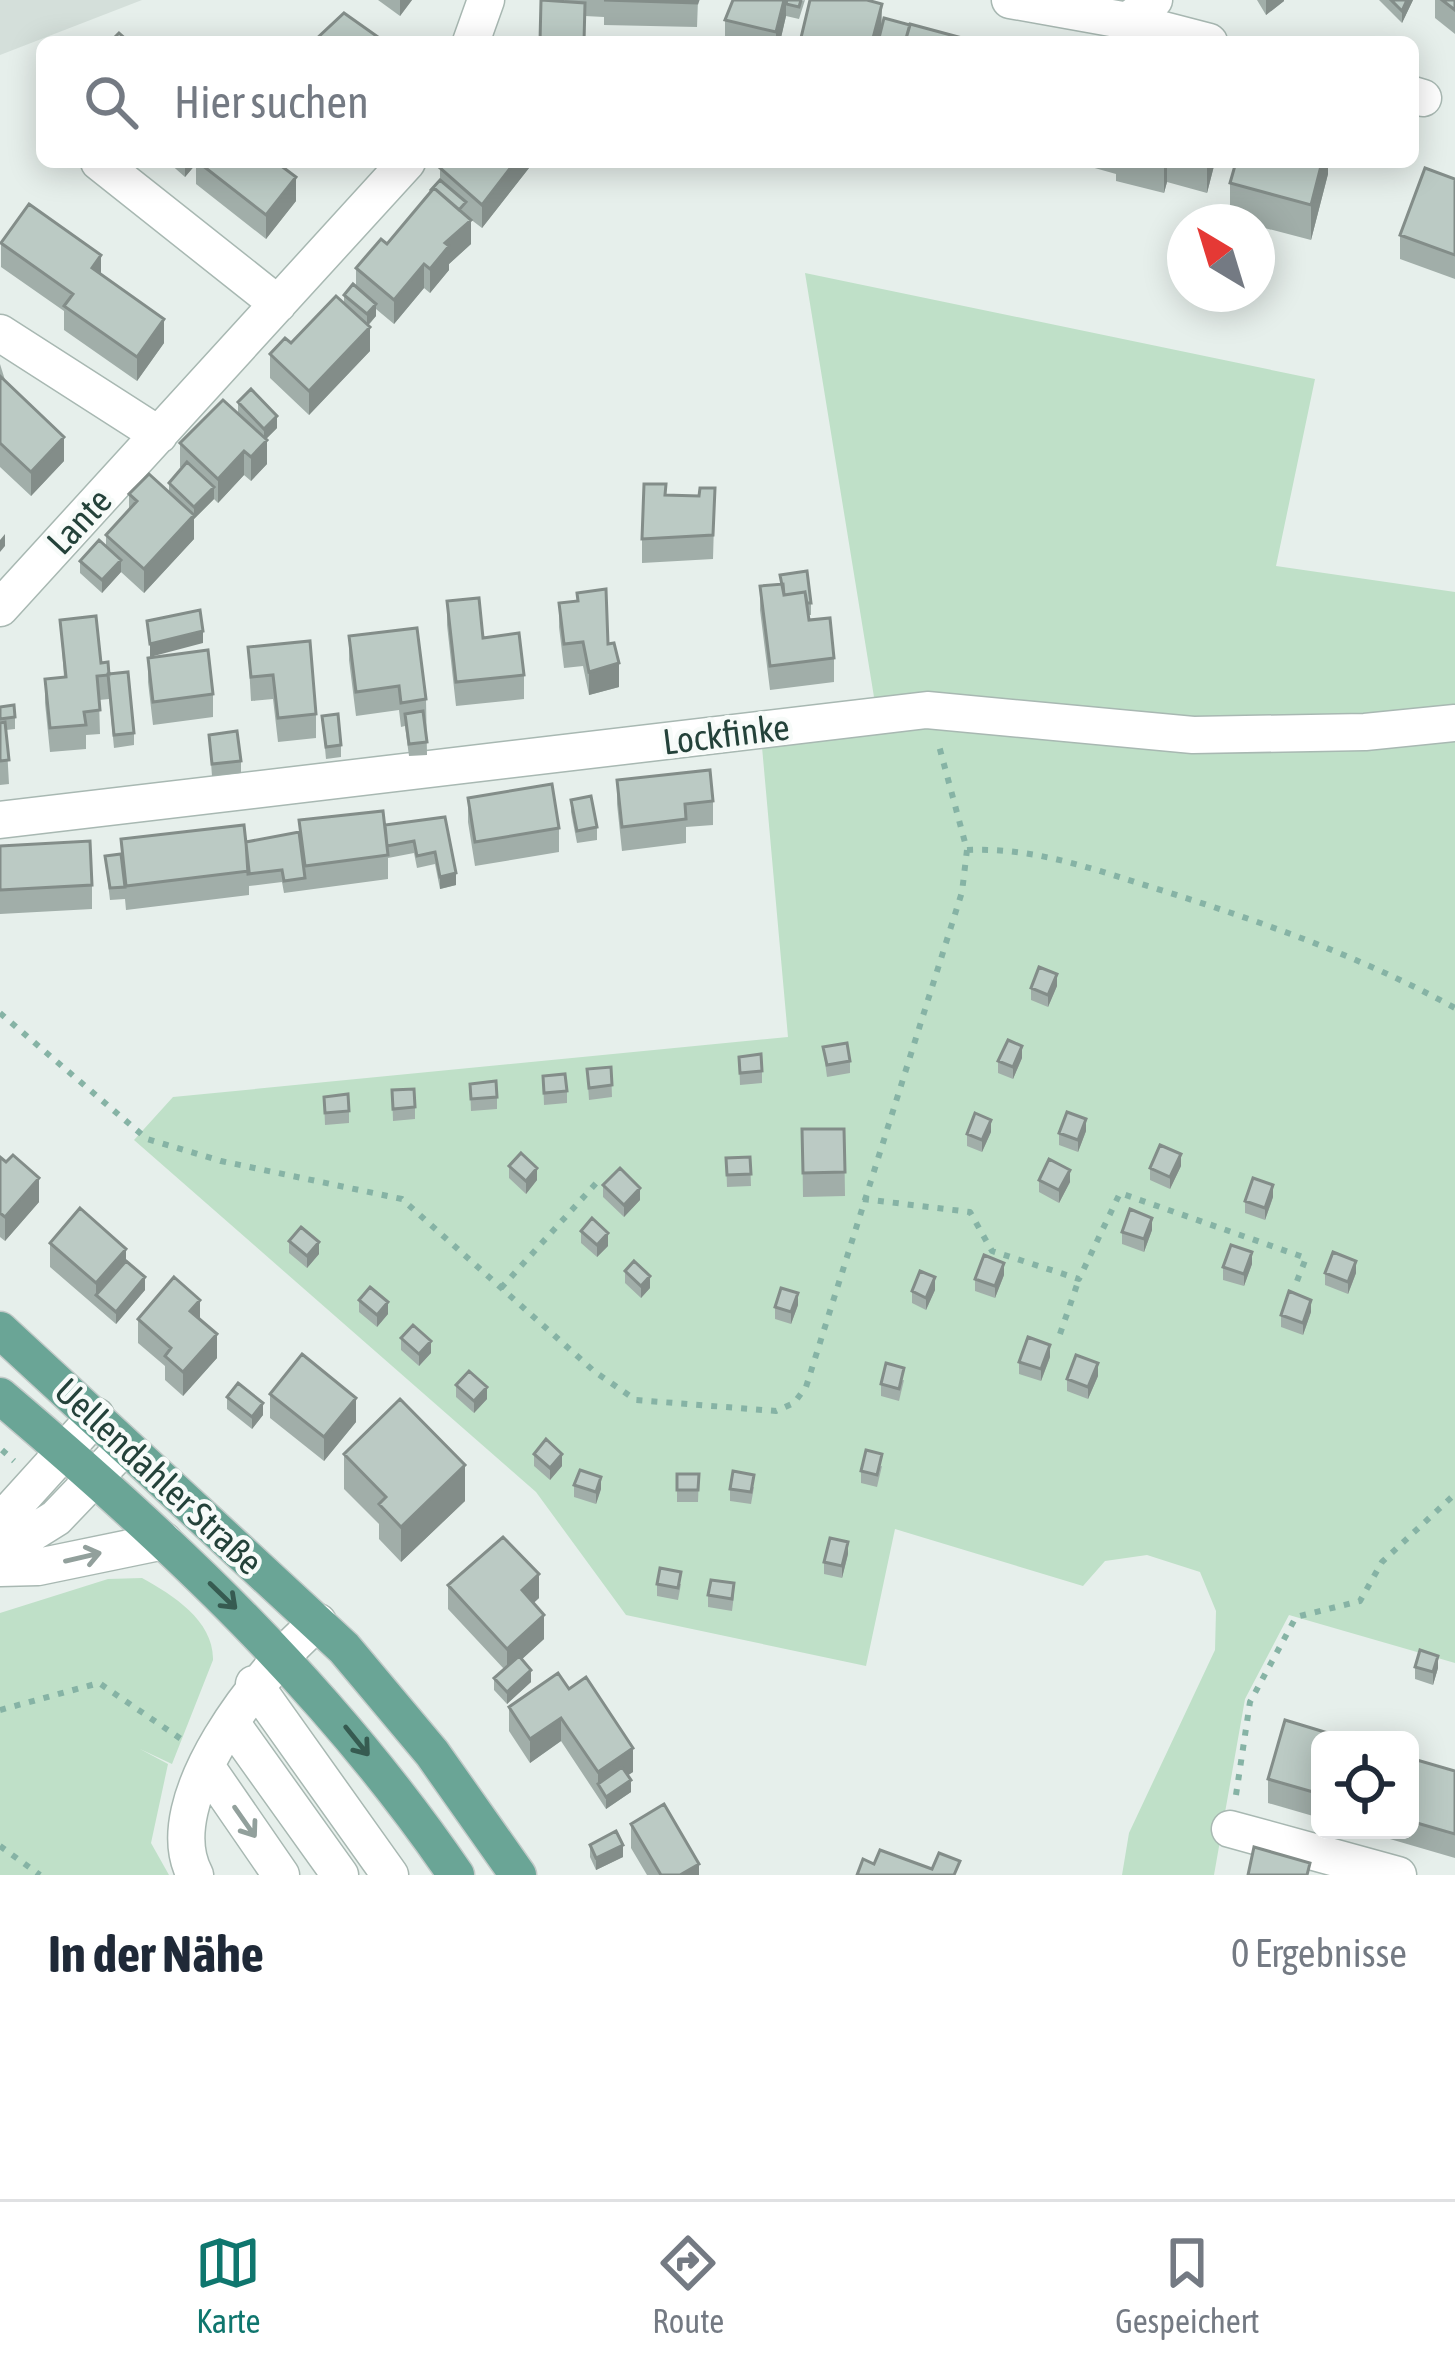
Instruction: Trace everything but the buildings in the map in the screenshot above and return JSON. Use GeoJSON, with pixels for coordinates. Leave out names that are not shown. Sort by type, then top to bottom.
{"type":"FeatureCollection","features":[{"type":"Feature","properties":{"kind":"main road","name":"Uellendahler Straße"},"geometry":{"type":"LineString","coordinates":[[0,1330],[319,1622],[419,1737],[504,1867]]}},
{"type":"Feature","properties":{"kind":"main road","name":"Uellendahler Straße"},"geometry":{"type":"LineString","coordinates":[[0,1396],[164,1541],[281,1653],[410,1808],[456,1875]]}},
{"type":"Feature","properties":{"kind":"street"},"geometry":{"type":"LineString","coordinates":[[473,36],[486,0]]}},
{"type":"Feature","properties":{"kind":"street"},"geometry":{"type":"LineString","coordinates":[[1010,0],[1141,10],[1196,36]]}},
{"type":"Feature","properties":{"kind":"street"},"geometry":{"type":"LineString","coordinates":[[107,168],[278,304]]}},
{"type":"Feature","properties":{"kind":"street","name":"Lante"},"geometry":{"type":"LineString","coordinates":[[0,608],[401,168]]}},
{"type":"Feature","properties":{"kind":"street"},"geometry":{"type":"LineString","coordinates":[[0,333],[159,435]]}},
{"type":"Feature","properties":{"kind":"street","name":"Lockfinke"},"geometry":{"type":"LineString","coordinates":[[0,820],[927,710],[1193,735],[1366,732],[1455,723]]}},
{"type":"Feature","properties":{"kind":"street"},"geometry":{"type":"LineString","coordinates":[[0,1522],[96,1416]]}},
{"type":"Feature","properties":{"kind":"street"},"geometry":{"type":"LineString","coordinates":[[0,1552],[56,1518],[124,1446]]}},
{"type":"Feature","properties":{"kind":"street"},"geometry":{"type":"LineString","coordinates":[[0,1568],[38,1567],[164,1541]]}},
{"type":"Feature","properties":{"kind":"street"},"geometry":{"type":"LineString","coordinates":[[195,1875],[184,1854],[184,1822],[201,1758],[232,1724],[254,1684],[281,1653],[319,1622]]}},
{"type":"Feature","properties":{"kind":"street"},"geometry":{"type":"LineString","coordinates":[[254,1684],[390,1875]]}},
{"type":"Feature","properties":{"kind":"street"},"geometry":{"type":"LineString","coordinates":[[232,1724],[340,1875]]}},
{"type":"Feature","properties":{"kind":"street"},"geometry":{"type":"LineString","coordinates":[[201,1758],[281,1875]]}},
{"type":"Feature","properties":{"kind":"street"},"geometry":{"type":"LineString","coordinates":[[1230,1829],[1398,1875]]}},
{"type":"Feature","properties":{"kind":"path"},"geometry":{"type":"LineString","coordinates":[[0,1013],[147,1139],[221,1161],[401,1199],[595,1372],[637,1400],[776,1411],[794,1403],[806,1387],[962,892],[967,850],[927,710]]}},
{"type":"Feature","properties":{"kind":"path"},"geometry":{"type":"LineString","coordinates":[[967,850],[1015,848],[1253,919],[1349,955],[1455,1008]]}},
{"type":"Feature","properties":{"kind":"path"},"geometry":{"type":"LineString","coordinates":[[501,1288],[599,1180]]}},
{"type":"Feature","properties":{"kind":"path"},"geometry":{"type":"LineString","coordinates":[[1060,1334],[1079,1279],[1120,1192],[1306,1258],[1297,1281]]}},
{"type":"Feature","properties":{"kind":"path"},"geometry":{"type":"LineString","coordinates":[[863,1199],[970,1213],[992,1251],[1079,1279]]}},
{"type":"Feature","properties":{"kind":"path"},"geometry":{"type":"LineString","coordinates":[[1230,1829],[1250,1702],[1296,1617],[1360,1601],[1382,1562],[1455,1494]]}},
{"type":"Feature","properties":{"kind":"path"},"geometry":{"type":"LineString","coordinates":[[0,1710],[99,1683],[201,1758]]}},
{"type":"Feature","properties":{"kind":"path"},"geometry":{"type":"LineString","coordinates":[[0,1846],[40,1875]]}},
{"type":"Feature","properties":{"kind":"shaded area"},"geometry":{"type":"Polygon","coordinates":[[[0,0],[142,0],[49,36],[36,36],[36,41],[0,55],[0,0]]]}},
{"type":"Feature","properties":{"kind":"green space"},"geometry":{"type":"Polygon","coordinates":[[[805,273],[1315,379],[1276,566],[1455,592],[1455,714],[1209,727],[874,697],[805,273]]]}},
{"type":"Feature","properties":{"kind":"green space"},"geometry":{"type":"Polygon","coordinates":[[[943,724],[1455,730],[1455,1663],[1289,1615],[1245,1699],[1214,1875],[1122,1875],[1129,1833],[1215,1650],[1216,1611],[1200,1572],[1147,1555],[1105,1561],[1083,1586],[895,1529],[866,1666],[626,1615],[536,1492],[134,1140],[173,1097],[788,1037],[762,747],[943,724]]]}},
{"type":"Feature","properties":{"kind":"green space"},"geometry":{"type":"Polygon","coordinates":[[[142,1578],[199,1621],[212,1646],[213,1660],[172,1764],[140,1749],[168,1764],[151,1843],[169,1875],[0,1875],[0,1613],[108,1579],[142,1578]]]}}]}
